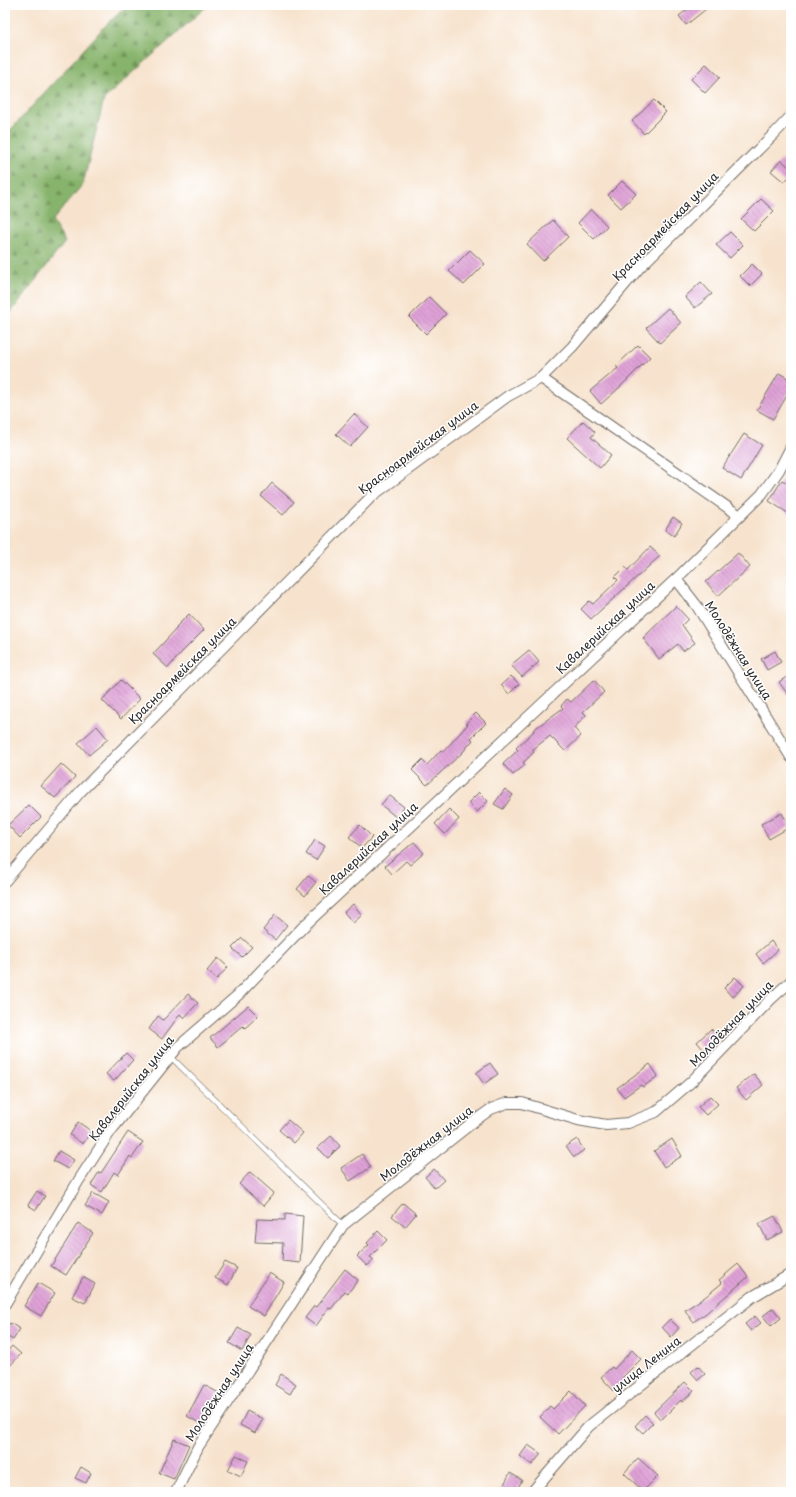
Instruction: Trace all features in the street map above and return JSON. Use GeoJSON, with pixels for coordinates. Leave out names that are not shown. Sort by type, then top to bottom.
{"type":"FeatureCollection","features":[{"type":"Feature","properties":{"kind":"street","name":"Красноармейская улица"},"geometry":{"type":"LineString","coordinates":[[5,881],[80,792],[372,496],[508,396],[541,378],[572,347],[639,268],[791,116]]}},
{"type":"Feature","properties":{"kind":"street"},"geometry":{"type":"LineString","coordinates":[[541,378],[740,516]]}},
{"type":"Feature","properties":{"kind":"street","name":"Кавалерийская улица"},"geometry":{"type":"LineString","coordinates":[[5,1304],[79,1180],[110,1132],[178,1047],[238,996],[310,920],[676,579],[762,494],[779,470],[791,447]]}},
{"type":"Feature","properties":{"kind":"street","name":"Молодёжная улица"},"geometry":{"type":"LineString","coordinates":[[676,579],[697,606],[791,756]]}},
{"type":"Feature","properties":{"kind":"street","name":"Молодёжная улица"},"geometry":{"type":"LineString","coordinates":[[176,1492],[198,1447],[343,1225],[473,1122],[491,1109],[507,1103],[522,1103],[578,1120],[606,1125],[628,1123],[656,1112],[691,1082],[771,999],[791,981]]}},
{"type":"Feature","properties":{"kind":"street","name":"улица Ленина"},"geometry":{"type":"LineString","coordinates":[[532,1492],[589,1426],[752,1297],[791,1274]]}},
{"type":"Feature","properties":{"kind":"lane"},"geometry":{"type":"LineString","coordinates":[[170,1057],[343,1225]]}},
{"type":"Feature","properties":{"kind":"green space"},"geometry":{"type":"Polygon","coordinates":[[[128,5],[208,5],[104,99],[83,184],[52,221],[65,242],[5,320],[5,266],[9,264],[5,252],[5,136],[106,25],[128,5]]]}},
{"type":"Feature","properties":{"kind":"building"},"geometry":{"type":"Polygon","coordinates":[[[693,5],[711,5],[686,25],[679,16],[693,5]]]}},
{"type":"Feature","properties":{"kind":"building"},"geometry":{"type":"Polygon","coordinates":[[[706,64],[720,77],[705,93],[691,79],[706,64]]]}},
{"type":"Feature","properties":{"kind":"building"},"geometry":{"type":"Polygon","coordinates":[[[654,100],[666,112],[644,134],[632,121],[654,100]]]}},
{"type":"Feature","properties":{"kind":"building"},"geometry":{"type":"Polygon","coordinates":[[[781,160],[791,169],[791,175],[784,182],[771,171],[781,160]]]}},
{"type":"Feature","properties":{"kind":"building"},"geometry":{"type":"Polygon","coordinates":[[[622,181],[636,194],[621,208],[608,195],[622,181]]]}},
{"type":"Feature","properties":{"kind":"building"},"geometry":{"type":"Polygon","coordinates":[[[761,199],[774,211],[754,231],[741,219],[761,199]]]}},
{"type":"Feature","properties":{"kind":"building"},"geometry":{"type":"Polygon","coordinates":[[[591,209],[607,226],[594,239],[578,223],[591,209]]]}},
{"type":"Feature","properties":{"kind":"building"},"geometry":{"type":"Polygon","coordinates":[[[553,220],[568,237],[543,261],[527,244],[553,220]]]}},
{"type":"Feature","properties":{"kind":"building"},"geometry":{"type":"Polygon","coordinates":[[[730,232],[743,245],[730,258],[716,245],[730,232]]]}},
{"type":"Feature","properties":{"kind":"building"},"geometry":{"type":"Polygon","coordinates":[[[470,250],[485,264],[464,285],[449,271],[470,250]]]}},
{"type":"Feature","properties":{"kind":"building"},"geometry":{"type":"Polygon","coordinates":[[[752,264],[762,274],[750,286],[740,276],[752,264]]]}},
{"type":"Feature","properties":{"kind":"building"},"geometry":{"type":"Polygon","coordinates":[[[701,282],[712,294],[695,308],[685,297],[701,282]]]}},
{"type":"Feature","properties":{"kind":"building"},"geometry":{"type":"Polygon","coordinates":[[[429,297],[446,314],[426,334],[409,317],[429,297]]]}},
{"type":"Feature","properties":{"kind":"building"},"geometry":{"type":"Polygon","coordinates":[[[668,308],[681,323],[660,343],[646,328],[668,308]]]}},
{"type":"Feature","properties":{"kind":"building"},"geometry":{"type":"Polygon","coordinates":[[[638,345],[650,357],[601,404],[590,391],[618,368],[616,366],[638,345]]]}},
{"type":"Feature","properties":{"kind":"building"},"geometry":{"type":"Polygon","coordinates":[[[779,373],[791,380],[791,389],[773,419],[757,410],[779,373]]]}},
{"type":"Feature","properties":{"kind":"building"},"geometry":{"type":"Polygon","coordinates":[[[354,414],[368,427],[350,447],[336,434],[354,414]]]}},
{"type":"Feature","properties":{"kind":"building"},"geometry":{"type":"Polygon","coordinates":[[[583,421],[595,432],[591,437],[611,455],[600,468],[567,438],[583,421]]]}},
{"type":"Feature","properties":{"kind":"building"},"geometry":{"type":"Polygon","coordinates":[[[744,434],[762,445],[741,480],[722,468],[744,434]]]}},
{"type":"Feature","properties":{"kind":"building"},"geometry":{"type":"Polygon","coordinates":[[[782,480],[791,485],[791,515],[769,501],[782,480]]]}},
{"type":"Feature","properties":{"kind":"building"},"geometry":{"type":"Polygon","coordinates":[[[272,483],[294,502],[283,515],[261,496],[272,483]]]}},
{"type":"Feature","properties":{"kind":"building"},"geometry":{"type":"Polygon","coordinates":[[[673,517],[682,523],[674,536],[665,530],[673,517]]]}},
{"type":"Feature","properties":{"kind":"building"},"geometry":{"type":"Polygon","coordinates":[[[650,547],[660,556],[591,619],[581,609],[589,601],[593,604],[618,580],[615,577],[625,567],[628,570],[650,547]]]}},
{"type":"Feature","properties":{"kind":"building"},"geometry":{"type":"Polygon","coordinates":[[[738,553],[750,567],[718,596],[706,582],[738,553]]]}},
{"type":"Feature","properties":{"kind":"building"},"geometry":{"type":"Polygon","coordinates":[[[676,606],[688,619],[682,625],[695,643],[683,651],[678,644],[659,659],[643,638],[676,606]]]}},
{"type":"Feature","properties":{"kind":"building"},"geometry":{"type":"Polygon","coordinates":[[[189,614],[204,630],[168,668],[153,654],[189,614]]]}},
{"type":"Feature","properties":{"kind":"building"},"geometry":{"type":"Polygon","coordinates":[[[529,650],[539,662],[522,677],[511,665],[529,650]]]}},
{"type":"Feature","properties":{"kind":"building"},"geometry":{"type":"Polygon","coordinates":[[[775,651],[781,662],[767,670],[761,659],[775,651]]]}},
{"type":"Feature","properties":{"kind":"building"},"geometry":{"type":"Polygon","coordinates":[[[791,674],[791,699],[779,682],[791,674]]]}},
{"type":"Feature","properties":{"kind":"building"},"geometry":{"type":"Polygon","coordinates":[[[511,676],[519,684],[509,694],[501,685],[511,676]]]}},
{"type":"Feature","properties":{"kind":"building"},"geometry":{"type":"Polygon","coordinates":[[[121,680],[140,699],[121,719],[102,700],[121,680]]]}},
{"type":"Feature","properties":{"kind":"building"},"geometry":{"type":"Polygon","coordinates":[[[594,680],[604,692],[583,712],[586,715],[574,728],[581,736],[565,751],[550,736],[532,750],[534,752],[523,763],[525,765],[513,775],[503,764],[518,750],[516,748],[534,731],[533,730],[563,708],[561,706],[567,699],[571,702],[594,680]]]}},
{"type":"Feature","properties":{"kind":"building"},"geometry":{"type":"Polygon","coordinates":[[[476,713],[486,723],[471,738],[473,740],[462,753],[427,785],[412,770],[422,760],[427,765],[441,750],[443,752],[476,713]]]}},
{"type":"Feature","properties":{"kind":"building"},"geometry":{"type":"Polygon","coordinates":[[[97,726],[108,739],[89,755],[78,743],[97,726]]]}},
{"type":"Feature","properties":{"kind":"building"},"geometry":{"type":"Polygon","coordinates":[[[61,764],[75,777],[55,798],[41,786],[61,764]]]}},
{"type":"Feature","properties":{"kind":"building"},"geometry":{"type":"Polygon","coordinates":[[[505,789],[513,795],[503,809],[494,804],[505,789]]]}},
{"type":"Feature","properties":{"kind":"building"},"geometry":{"type":"Polygon","coordinates":[[[479,792],[488,801],[477,812],[468,803],[479,792]]]}},
{"type":"Feature","properties":{"kind":"building"},"geometry":{"type":"Polygon","coordinates":[[[389,795],[404,807],[396,817],[381,805],[389,795]]]}},
{"type":"Feature","properties":{"kind":"building"},"geometry":{"type":"Polygon","coordinates":[[[29,805],[41,817],[20,838],[8,825],[29,805]]]}},
{"type":"Feature","properties":{"kind":"building"},"geometry":{"type":"Polygon","coordinates":[[[449,809],[459,819],[445,834],[435,824],[449,809]]]}},
{"type":"Feature","properties":{"kind":"building"},"geometry":{"type":"Polygon","coordinates":[[[782,813],[790,827],[769,839],[761,824],[782,813]]]}},
{"type":"Feature","properties":{"kind":"building"},"geometry":{"type":"Polygon","coordinates":[[[360,825],[372,837],[362,848],[349,837],[360,825]]]}},
{"type":"Feature","properties":{"kind":"building"},"geometry":{"type":"Polygon","coordinates":[[[315,840],[325,846],[316,860],[306,854],[315,840]]]}},
{"type":"Feature","properties":{"kind":"building"},"geometry":{"type":"Polygon","coordinates":[[[414,842],[424,853],[410,865],[406,861],[392,874],[385,866],[414,842]]]}},
{"type":"Feature","properties":{"kind":"building"},"geometry":{"type":"Polygon","coordinates":[[[308,876],[316,882],[305,896],[297,889],[308,876]]]}},
{"type":"Feature","properties":{"kind":"building"},"geometry":{"type":"Polygon","coordinates":[[[353,904],[362,915],[353,923],[344,912],[353,904]]]}},
{"type":"Feature","properties":{"kind":"building"},"geometry":{"type":"Polygon","coordinates":[[[275,915],[287,925],[275,940],[263,930],[275,915]]]}},
{"type":"Feature","properties":{"kind":"building"},"geometry":{"type":"Polygon","coordinates":[[[242,938],[252,947],[242,957],[232,948],[242,938]]]}},
{"type":"Feature","properties":{"kind":"building"},"geometry":{"type":"Polygon","coordinates":[[[771,941],[778,950],[763,963],[756,954],[771,941]]]}},
{"type":"Feature","properties":{"kind":"building"},"geometry":{"type":"Polygon","coordinates":[[[218,958],[228,967],[217,979],[207,971],[218,958]]]}},
{"type":"Feature","properties":{"kind":"building"},"geometry":{"type":"Polygon","coordinates":[[[735,977],[744,986],[732,997],[724,988],[735,977]]]}},
{"type":"Feature","properties":{"kind":"building"},"geometry":{"type":"Polygon","coordinates":[[[188,994],[198,1003],[184,1018],[180,1014],[162,1039],[149,1029],[158,1016],[163,1020],[188,994]]]}},
{"type":"Feature","properties":{"kind":"building"},"geometry":{"type":"Polygon","coordinates":[[[248,1006],[258,1016],[245,1028],[243,1026],[218,1047],[210,1038],[248,1006]]]}},
{"type":"Feature","properties":{"kind":"building"},"geometry":{"type":"Polygon","coordinates":[[[711,1029],[719,1037],[704,1050],[697,1042],[711,1029]]]}},
{"type":"Feature","properties":{"kind":"building"},"geometry":{"type":"Polygon","coordinates":[[[126,1053],[133,1060],[114,1081],[106,1074],[126,1053]]]}},
{"type":"Feature","properties":{"kind":"building"},"geometry":{"type":"Polygon","coordinates":[[[490,1063],[498,1074],[484,1084],[476,1073],[490,1063]]]}},
{"type":"Feature","properties":{"kind":"building"},"geometry":{"type":"Polygon","coordinates":[[[650,1064],[658,1076],[643,1087],[641,1085],[624,1097],[617,1088],[650,1064]]]}},
{"type":"Feature","properties":{"kind":"building"},"geometry":{"type":"Polygon","coordinates":[[[754,1074],[763,1085],[746,1100],[736,1088],[754,1074]]]}},
{"type":"Feature","properties":{"kind":"building"},"geometry":{"type":"Polygon","coordinates":[[[710,1096],[718,1104],[706,1115],[698,1107],[710,1096]]]}},
{"type":"Feature","properties":{"kind":"building"},"geometry":{"type":"Polygon","coordinates":[[[288,1120],[303,1133],[294,1143],[279,1130],[288,1120]]]}},
{"type":"Feature","properties":{"kind":"building"},"geometry":{"type":"Polygon","coordinates":[[[78,1122],[91,1131],[83,1144],[70,1135],[78,1122]]]}},
{"type":"Feature","properties":{"kind":"building"},"geometry":{"type":"Polygon","coordinates":[[[128,1132],[143,1142],[132,1158],[130,1156],[118,1175],[114,1172],[102,1192],[91,1185],[99,1172],[101,1173],[128,1132]]]}},
{"type":"Feature","properties":{"kind":"building"},"geometry":{"type":"Polygon","coordinates":[[[331,1136],[340,1146],[328,1158],[318,1148],[331,1136]]]}},
{"type":"Feature","properties":{"kind":"building"},"geometry":{"type":"Polygon","coordinates":[[[577,1139],[584,1150],[574,1157],[566,1146],[577,1139]]]}},
{"type":"Feature","properties":{"kind":"building"},"geometry":{"type":"Polygon","coordinates":[[[672,1139],[682,1156],[664,1167],[654,1151],[672,1139]]]}},
{"type":"Feature","properties":{"kind":"building"},"geometry":{"type":"Polygon","coordinates":[[[59,1151],[74,1160],[68,1169],[53,1161],[59,1151]]]}},
{"type":"Feature","properties":{"kind":"building"},"geometry":{"type":"Polygon","coordinates":[[[362,1154],[371,1167],[350,1181],[341,1168],[362,1154]]]}},
{"type":"Feature","properties":{"kind":"building"},"geometry":{"type":"Polygon","coordinates":[[[434,1169],[444,1180],[435,1188],[425,1177],[434,1169]]]}},
{"type":"Feature","properties":{"kind":"building"},"geometry":{"type":"Polygon","coordinates":[[[250,1172],[274,1193],[263,1206],[239,1184],[250,1172]]]}},
{"type":"Feature","properties":{"kind":"building"},"geometry":{"type":"Polygon","coordinates":[[[37,1191],[45,1196],[36,1210],[28,1205],[37,1191]]]}},
{"type":"Feature","properties":{"kind":"building"},"geometry":{"type":"Polygon","coordinates":[[[93,1193],[109,1202],[102,1215],[85,1206],[93,1193]]]}},
{"type":"Feature","properties":{"kind":"building"},"geometry":{"type":"Polygon","coordinates":[[[403,1203],[416,1214],[405,1227],[392,1216],[403,1203]]]}},
{"type":"Feature","properties":{"kind":"building"},"geometry":{"type":"Polygon","coordinates":[[[285,1214],[303,1216],[300,1263],[282,1261],[283,1243],[255,1242],[257,1219],[285,1220],[285,1214]]]}},
{"type":"Feature","properties":{"kind":"building"},"geometry":{"type":"Polygon","coordinates":[[[775,1216],[783,1232],[767,1240],[759,1224],[775,1216]]]}},
{"type":"Feature","properties":{"kind":"building"},"geometry":{"type":"Polygon","coordinates":[[[78,1223],[93,1233],[66,1275],[51,1266],[78,1223]]]}},
{"type":"Feature","properties":{"kind":"building"},"geometry":{"type":"Polygon","coordinates":[[[378,1231],[387,1240],[370,1257],[374,1260],[367,1266],[357,1256],[369,1245],[367,1243],[378,1231]]]}},
{"type":"Feature","properties":{"kind":"building"},"geometry":{"type":"Polygon","coordinates":[[[225,1262],[237,1268],[228,1285],[215,1278],[225,1262]]]}},
{"type":"Feature","properties":{"kind":"building"},"geometry":{"type":"Polygon","coordinates":[[[738,1264],[748,1277],[705,1314],[693,1322],[685,1310],[705,1297],[722,1283],[719,1280],[738,1264]]]}},
{"type":"Feature","properties":{"kind":"building"},"geometry":{"type":"Polygon","coordinates":[[[345,1269],[358,1280],[348,1293],[345,1291],[331,1309],[329,1308],[316,1326],[305,1318],[314,1306],[316,1307],[345,1269]]]}},
{"type":"Feature","properties":{"kind":"building"},"geometry":{"type":"Polygon","coordinates":[[[269,1273],[284,1282],[264,1316],[248,1306],[269,1273]]]}},
{"type":"Feature","properties":{"kind":"building"},"geometry":{"type":"Polygon","coordinates":[[[83,1277],[95,1284],[85,1303],[72,1297],[83,1277]]]}},
{"type":"Feature","properties":{"kind":"building"},"geometry":{"type":"Polygon","coordinates":[[[38,1283],[55,1293],[41,1316],[24,1306],[38,1283]]]}},
{"type":"Feature","properties":{"kind":"building"},"geometry":{"type":"Polygon","coordinates":[[[773,1308],[781,1318],[771,1326],[763,1316],[773,1308]]]}},
{"type":"Feature","properties":{"kind":"building"},"geometry":{"type":"Polygon","coordinates":[[[755,1316],[761,1323],[751,1331],[745,1324],[755,1316]]]}},
{"type":"Feature","properties":{"kind":"building"},"geometry":{"type":"Polygon","coordinates":[[[670,1319],[679,1328],[671,1337],[662,1327],[670,1319]]]}},
{"type":"Feature","properties":{"kind":"building"},"geometry":{"type":"Polygon","coordinates":[[[10,1323],[20,1329],[13,1340],[5,1335],[5,1330],[10,1323]]]}},
{"type":"Feature","properties":{"kind":"building"},"geometry":{"type":"Polygon","coordinates":[[[238,1328],[251,1335],[242,1351],[229,1343],[238,1328]]]}},
{"type":"Feature","properties":{"kind":"building"},"geometry":{"type":"Polygon","coordinates":[[[12,1346],[21,1354],[5,1371],[5,1354],[12,1346]]]}},
{"type":"Feature","properties":{"kind":"building"},"geometry":{"type":"Polygon","coordinates":[[[632,1350],[641,1359],[622,1378],[625,1380],[614,1391],[601,1377],[612,1367],[614,1369],[632,1350]]]}},
{"type":"Feature","properties":{"kind":"building"},"geometry":{"type":"Polygon","coordinates":[[[698,1366],[705,1374],[698,1380],[691,1372],[698,1366]]]}},
{"type":"Feature","properties":{"kind":"building"},"geometry":{"type":"Polygon","coordinates":[[[281,1374],[296,1384],[290,1394],[275,1385],[281,1374]]]}},
{"type":"Feature","properties":{"kind":"building"},"geometry":{"type":"Polygon","coordinates":[[[685,1382],[694,1391],[682,1402],[681,1400],[661,1420],[654,1412],[685,1382]]]}},
{"type":"Feature","properties":{"kind":"building"},"geometry":{"type":"Polygon","coordinates":[[[204,1385],[219,1393],[201,1424],[187,1416],[204,1385]]]}},
{"type":"Feature","properties":{"kind":"building"},"geometry":{"type":"Polygon","coordinates":[[[571,1391],[585,1406],[558,1434],[540,1417],[550,1406],[553,1409],[571,1391]]]}},
{"type":"Feature","properties":{"kind":"building"},"geometry":{"type":"Polygon","coordinates":[[[247,1411],[263,1419],[255,1433],[240,1425],[247,1411]]]}},
{"type":"Feature","properties":{"kind":"building"},"geometry":{"type":"Polygon","coordinates":[[[645,1415],[653,1423],[643,1433],[635,1426],[645,1415]]]}},
{"type":"Feature","properties":{"kind":"building"},"geometry":{"type":"Polygon","coordinates":[[[174,1439],[189,1445],[174,1479],[159,1473],[174,1439]]]}},
{"type":"Feature","properties":{"kind":"building"},"geometry":{"type":"Polygon","coordinates":[[[528,1445],[541,1454],[532,1465],[520,1456],[528,1445]]]}},
{"type":"Feature","properties":{"kind":"building"},"geometry":{"type":"Polygon","coordinates":[[[236,1455],[248,1461],[241,1476],[228,1470],[236,1455]]]}},
{"type":"Feature","properties":{"kind":"building"},"geometry":{"type":"Polygon","coordinates":[[[638,1458],[658,1476],[643,1491],[624,1473],[638,1458]]]}},
{"type":"Feature","properties":{"kind":"building"},"geometry":{"type":"Polygon","coordinates":[[[81,1467],[91,1473],[86,1483],[75,1478],[81,1467]]]}},
{"type":"Feature","properties":{"kind":"building"},"geometry":{"type":"Polygon","coordinates":[[[510,1473],[522,1480],[516,1492],[500,1492],[510,1473]]]}}]}
